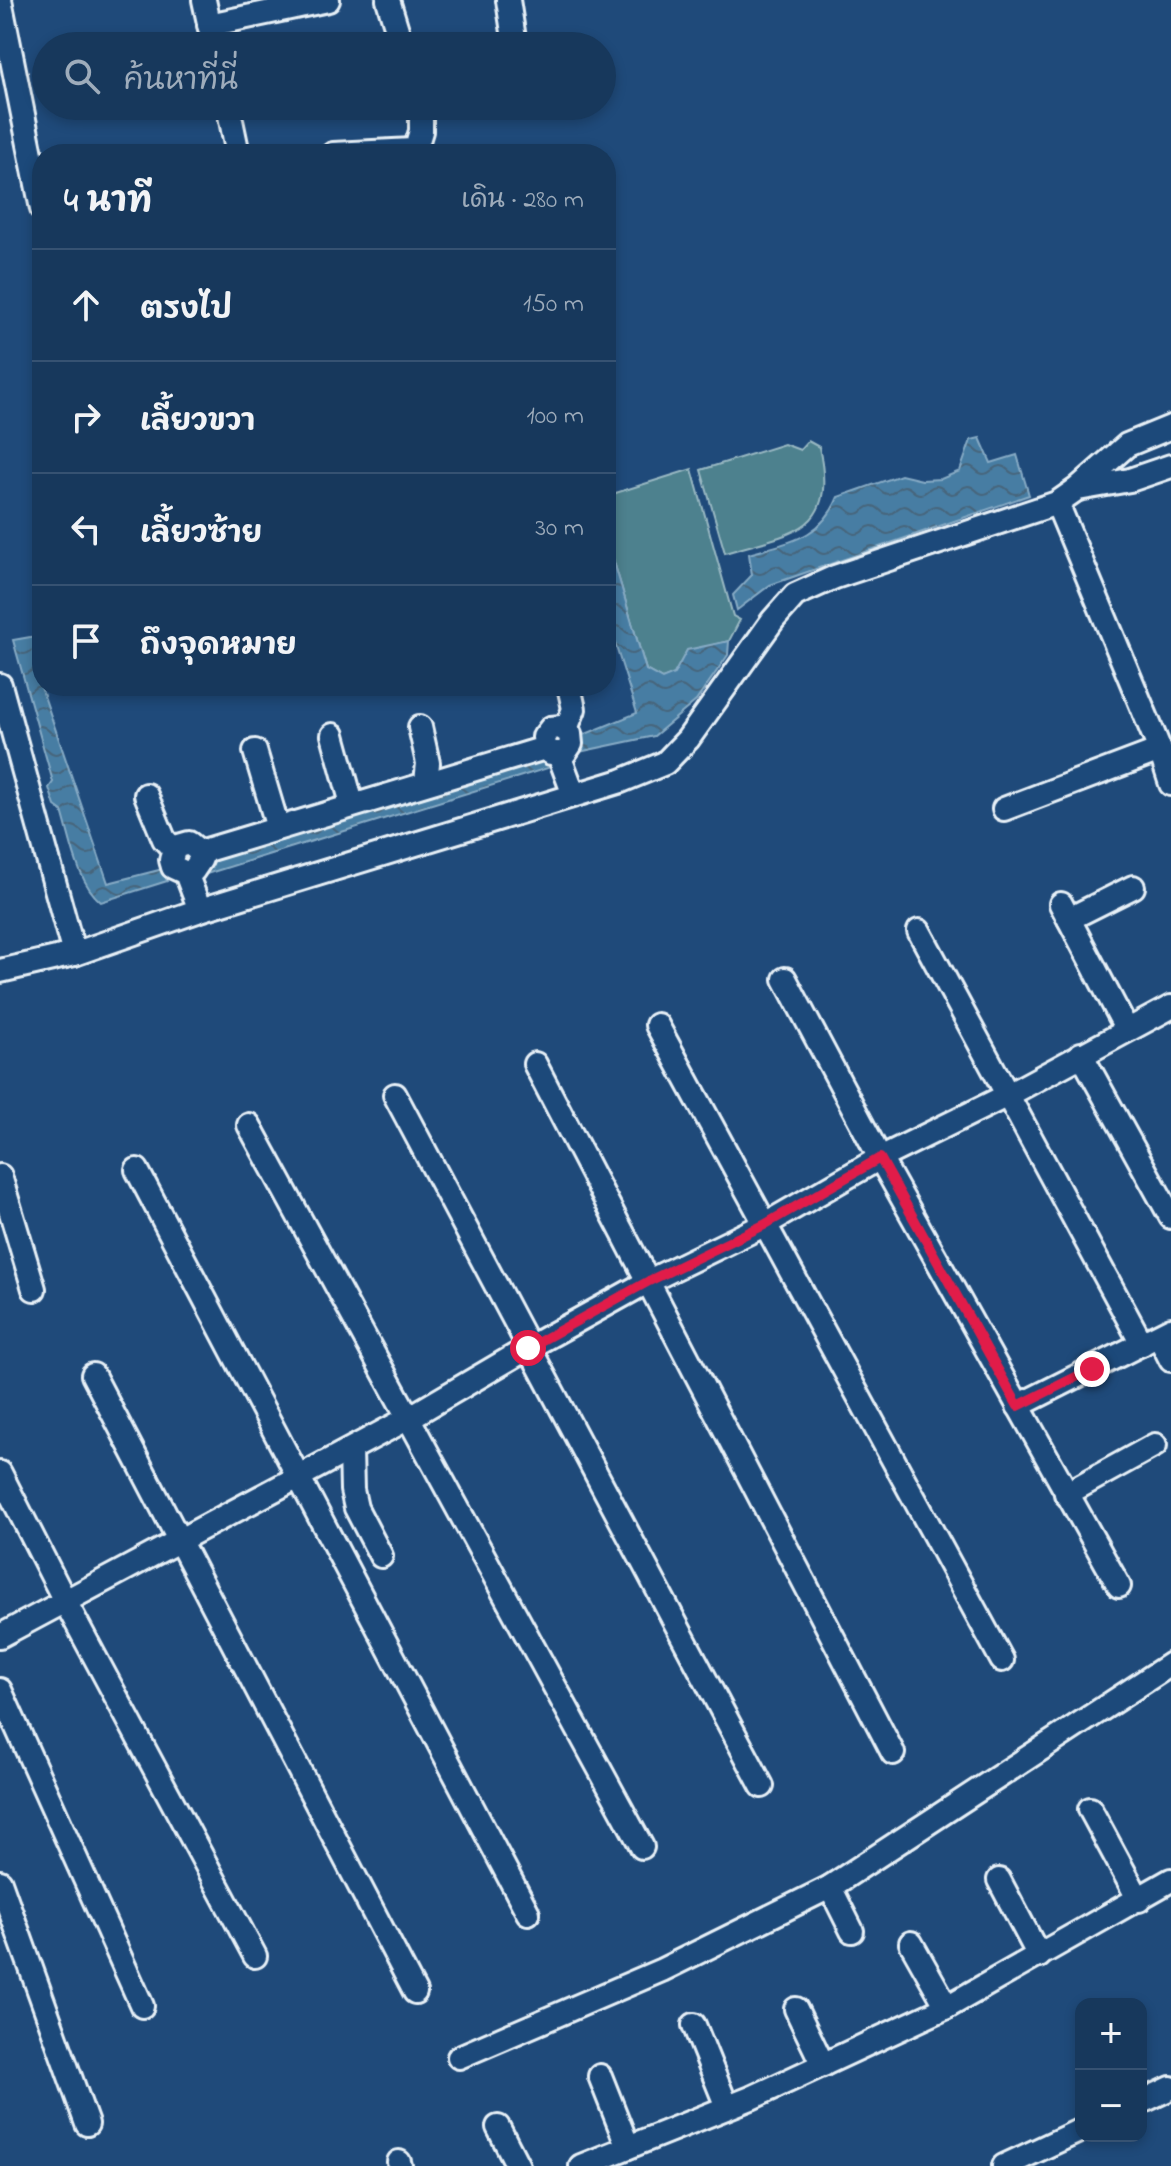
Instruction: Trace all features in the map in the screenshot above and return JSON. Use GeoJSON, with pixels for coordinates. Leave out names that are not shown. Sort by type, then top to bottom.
{"type":"FeatureCollection","features":[{"type":"Feature","properties":{"kind":"street"},"geometry":{"type":"LineString","coordinates":[[0,0],[32,159]]}},
{"type":"Feature","properties":{"kind":"street"},"geometry":{"type":"LineString","coordinates":[[204,0],[211,32]]}},
{"type":"Feature","properties":{"kind":"street"},"geometry":{"type":"LineString","coordinates":[[222,32],[328,0]]}},
{"type":"Feature","properties":{"kind":"street"},"geometry":{"type":"LineString","coordinates":[[388,0],[398,32]]}},
{"type":"Feature","properties":{"kind":"street"},"geometry":{"type":"LineString","coordinates":[[508,0],[513,32]]}},
{"type":"Feature","properties":{"kind":"street"},"geometry":{"type":"LineString","coordinates":[[231,120],[236,144]]}},
{"type":"Feature","properties":{"kind":"street"},"geometry":{"type":"LineString","coordinates":[[416,144],[421,120]]}},
{"type":"Feature","properties":{"kind":"street"},"geometry":{"type":"LineString","coordinates":[[0,971],[74,954],[200,910],[621,781],[665,763],[688,739],[773,620],[795,595],[835,577],[1057,503],[1127,445],[1163,430]]}},
{"type":"Feature","properties":{"kind":"street"},"geometry":{"type":"LineString","coordinates":[[1077,489],[1130,480],[1167,467]]}},
{"type":"Feature","properties":{"kind":"street"},"geometry":{"type":"LineString","coordinates":[[1057,503],[1160,750],[1171,784]]}},
{"type":"Feature","properties":{"kind":"street"},"geometry":{"type":"LineString","coordinates":[[0,685],[74,954]]}},
{"type":"Feature","properties":{"kind":"street"},"geometry":{"type":"LineString","coordinates":[[571,696],[574,709],[566,729],[556,726],[544,737],[574,795]]}},
{"type":"Feature","properties":{"kind":"street"},"geometry":{"type":"LineString","coordinates":[[420,727],[428,763],[426,783]]}},
{"type":"Feature","properties":{"kind":"street"},"geometry":{"type":"LineString","coordinates":[[333,735],[352,804]]}},
{"type":"Feature","properties":{"kind":"street"},"geometry":{"type":"LineString","coordinates":[[1004,809],[1160,750]]}},
{"type":"Feature","properties":{"kind":"street"},"geometry":{"type":"LineString","coordinates":[[255,751],[278,828]]}},
{"type":"Feature","properties":{"kind":"street"},"geometry":{"type":"LineString","coordinates":[[200,852],[352,804],[552,751]]}},
{"type":"Feature","properties":{"kind":"street"},"geometry":{"type":"LineString","coordinates":[[146,795],[164,839],[174,850]]}},
{"type":"Feature","properties":{"kind":"street"},"geometry":{"type":"LineString","coordinates":[[200,852],[189,843],[182,843],[174,850],[171,860],[173,867],[186,873],[200,910]]}},
{"type":"Feature","properties":{"kind":"street"},"geometry":{"type":"LineString","coordinates":[[186,873],[198,866],[200,852]]}},
{"type":"Feature","properties":{"kind":"street"},"geometry":{"type":"LineString","coordinates":[[1127,1030],[1065,912],[1133,887]]}},
{"type":"Feature","properties":{"kind":"street"},"geometry":{"type":"LineString","coordinates":[[919,931],[1008,1095],[1171,1360]]}},
{"type":"Feature","properties":{"kind":"street"},"geometry":{"type":"LineString","coordinates":[[785,979],[880,1158],[1119,1586]]}},
{"type":"Feature","properties":{"kind":"street"},"geometry":{"type":"LineString","coordinates":[[0,1636],[351,1450],[649,1281],[764,1225],[880,1158],[1008,1095],[1171,1007]]}},
{"type":"Feature","properties":{"kind":"street"},"geometry":{"type":"LineString","coordinates":[[657,1025],[1002,1660]]}},
{"type":"Feature","properties":{"kind":"street"},"geometry":{"type":"LineString","coordinates":[[1081,1054],[1171,1217]]}},
{"type":"Feature","properties":{"kind":"street"},"geometry":{"type":"LineString","coordinates":[[535,1064],[893,1753]]}},
{"type":"Feature","properties":{"kind":"street"},"geometry":{"type":"LineString","coordinates":[[395,1095],[762,1786]]}},
{"type":"Feature","properties":{"kind":"street"},"geometry":{"type":"LineString","coordinates":[[249,1125],[642,1847]]}},
{"type":"Feature","properties":{"kind":"street"},"geometry":{"type":"LineString","coordinates":[[137,1170],[528,1913]]}},
{"type":"Feature","properties":{"kind":"street"},"geometry":{"type":"LineString","coordinates":[[0,1176],[34,1289]]}},
{"type":"Feature","properties":{"kind":"street"},"geometry":{"type":"LineString","coordinates":[[1018,1406],[1157,1336]]}},
{"type":"Feature","properties":{"kind":"street"},"geometry":{"type":"LineString","coordinates":[[93,1375],[415,1992]]}},
{"type":"Feature","properties":{"kind":"street"},"geometry":{"type":"LineString","coordinates":[[1066,1494],[1155,1445]]}},
{"type":"Feature","properties":{"kind":"street"},"geometry":{"type":"LineString","coordinates":[[351,1450],[352,1490],[356,1508],[381,1556]]}},
{"type":"Feature","properties":{"kind":"street"},"geometry":{"type":"LineString","coordinates":[[0,1473],[255,1956]]}},
{"type":"Feature","properties":{"kind":"street"},"geometry":{"type":"LineString","coordinates":[[459,2057],[662,1970],[830,1887],[1171,1664]]}},
{"type":"Feature","properties":{"kind":"street"},"geometry":{"type":"LineString","coordinates":[[0,1690],[142,2006]]}},
{"type":"Feature","properties":{"kind":"street"},"geometry":{"type":"LineString","coordinates":[[1090,1809],[1139,1900]]}},
{"type":"Feature","properties":{"kind":"street"},"geometry":{"type":"LineString","coordinates":[[999,1880],[1039,1956]]}},
{"type":"Feature","properties":{"kind":"street"},"geometry":{"type":"LineString","coordinates":[[581,2166],[727,2107],[947,2007],[1171,1880]]}},
{"type":"Feature","properties":{"kind":"street"},"geometry":{"type":"LineString","coordinates":[[0,1882],[87,2124]]}},
{"type":"Feature","properties":{"kind":"street"},"geometry":{"type":"LineString","coordinates":[[830,1887],[852,1931]]}},
{"type":"Feature","properties":{"kind":"street"},"geometry":{"type":"LineString","coordinates":[[911,1943],[947,2007]]}},
{"type":"Feature","properties":{"kind":"street"},"geometry":{"type":"LineString","coordinates":[[796,2009],[823,2065]]}},
{"type":"Feature","properties":{"kind":"street"},"geometry":{"type":"LineString","coordinates":[[694,2025],[727,2107]]}},
{"type":"Feature","properties":{"kind":"street"},"geometry":{"type":"LineString","coordinates":[[600,2076],[628,2147]]}},
{"type":"Feature","properties":{"kind":"street"},"geometry":{"type":"LineString","coordinates":[[1147,2099],[1171,2088]]}},
{"type":"Feature","properties":{"kind":"street"},"geometry":{"type":"LineString","coordinates":[[498,2127],[518,2166]]}},
{"type":"Feature","properties":{"kind":"street"},"geometry":{"type":"LineString","coordinates":[[1004,2166],[1046,2157],[1075,2135]]}},
{"type":"Feature","properties":{"kind":"green space"},"geometry":{"type":"Polygon","coordinates":[[[808,441],[819,447],[823,476],[822,497],[816,513],[805,525],[790,533],[725,553],[701,470],[784,444],[800,450],[808,441]]]}},
{"type":"Feature","properties":{"kind":"green space"},"geometry":{"type":"Polygon","coordinates":[[[692,469],[733,616],[740,620],[729,641],[687,651],[674,675],[662,679],[646,670],[616,569],[616,493],[692,469]]]}},
{"type":"Feature","properties":{"kind":"water"},"geometry":{"type":"Polygon","coordinates":[[[980,438],[991,463],[1017,455],[1029,495],[770,585],[737,610],[733,595],[752,575],[749,554],[790,542],[813,530],[831,511],[838,497],[901,475],[922,480],[941,479],[960,471],[971,440],[980,438]]]}},
{"type":"Feature","properties":{"kind":"water"},"geometry":{"type":"Polygon","coordinates":[[[616,569],[646,670],[662,679],[674,674],[687,650],[729,641],[728,655],[696,701],[654,736],[574,753],[583,735],[637,713],[616,647],[616,569]]]}},
{"type":"Feature","properties":{"kind":"water"},"geometry":{"type":"Polygon","coordinates":[[[32,637],[32,696],[44,696],[108,883],[163,869],[167,881],[101,902],[93,894],[80,872],[62,811],[55,806],[49,788],[53,782],[13,640],[32,637]]]}},
{"type":"Feature","properties":{"kind":"water"},"geometry":{"type":"Polygon","coordinates":[[[545,754],[551,767],[206,874],[201,869],[202,860],[545,754]]]}},
{"type":"Feature","properties":{"kind":"route"},"geometry":{"type":"LineString","coordinates":[[528,1348],[649,1281],[764,1225],[880,1158],[1018,1406],[1092,1369]]}}]}
